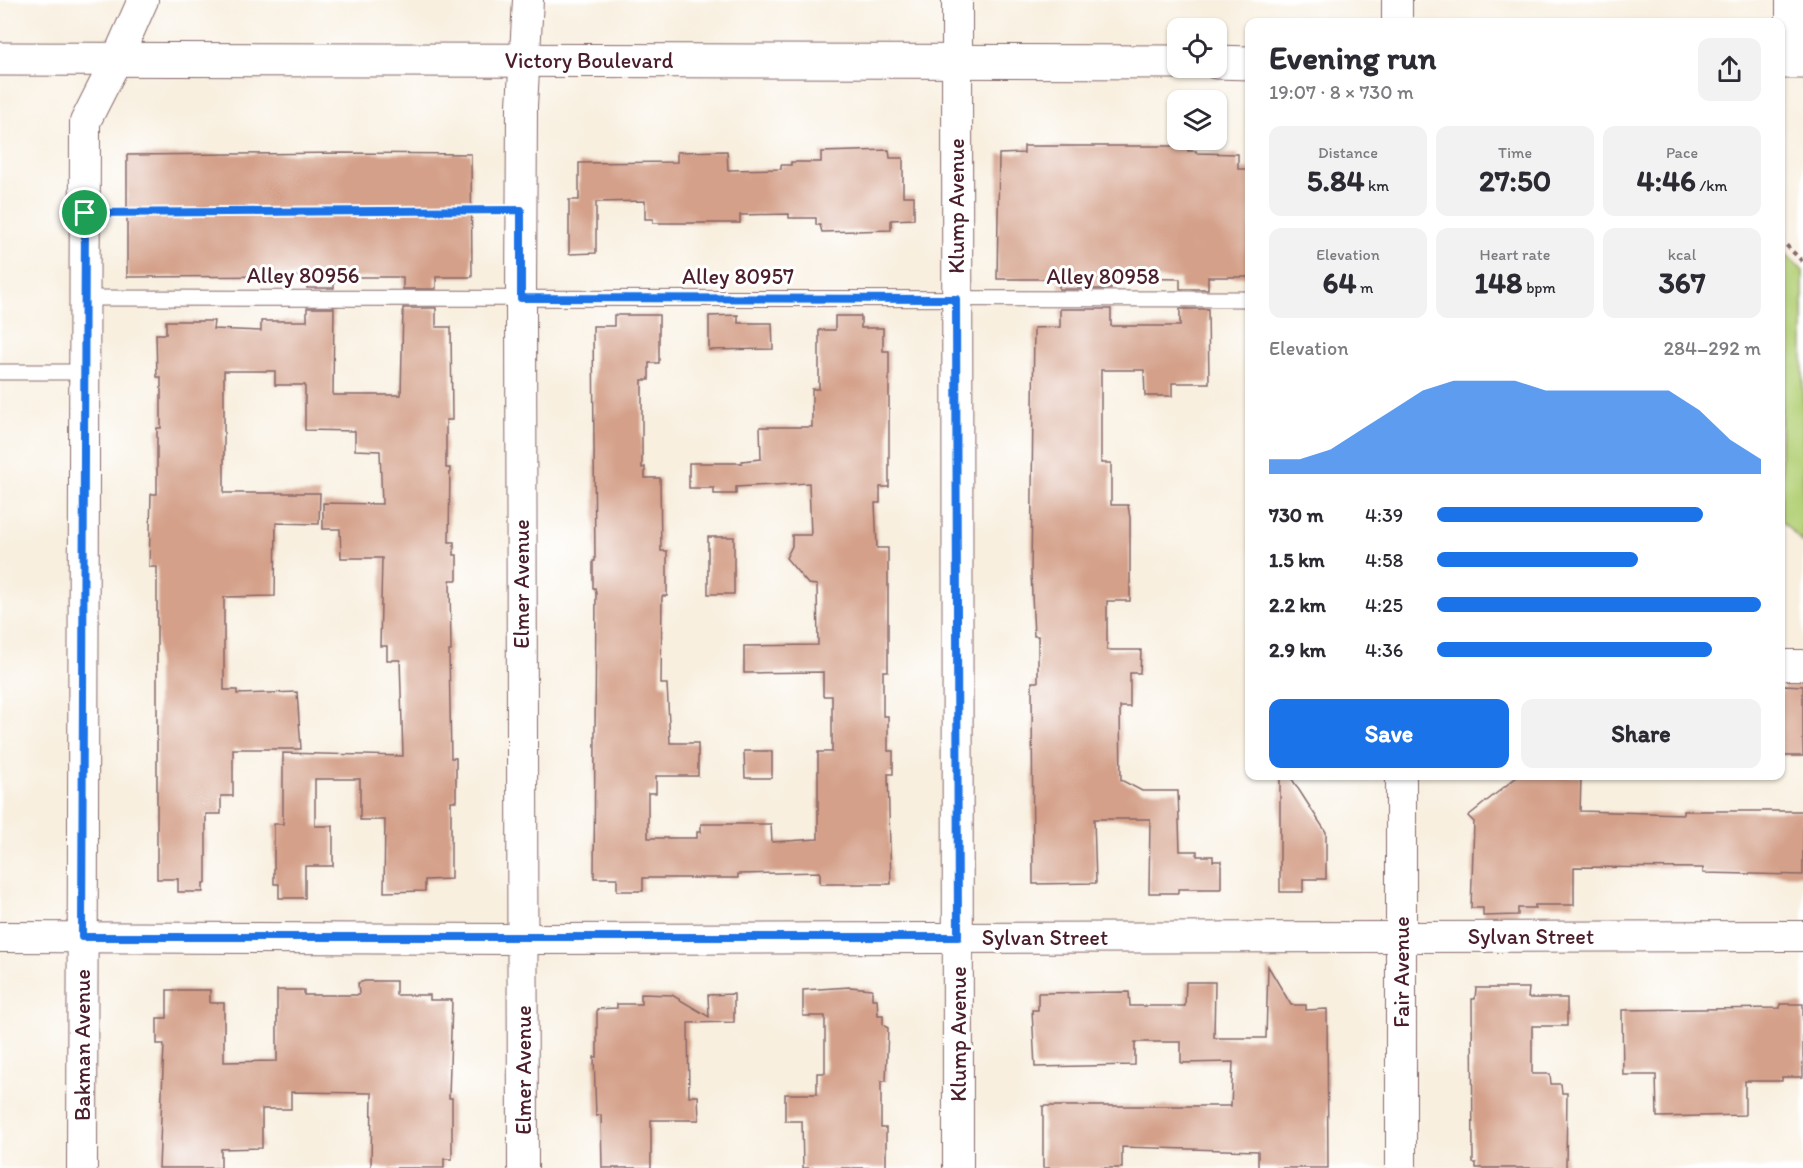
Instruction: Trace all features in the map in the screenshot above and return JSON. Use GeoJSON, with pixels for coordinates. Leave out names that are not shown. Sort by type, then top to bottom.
{"type":"FeatureCollection","features":[{"type":"Feature","properties":{"kind":"main road","name":"Victory Boulevard"},"geometry":{"type":"LineString","coordinates":[[0,59],[1167,62]]}},
{"type":"Feature","properties":{"kind":"main road"},"geometry":{"type":"LineString","coordinates":[[1227,63],[1245,63]]}},
{"type":"Feature","properties":{"kind":"street","name":"Bakman Avenue"},"geometry":{"type":"LineString","coordinates":[[82,1168],[85,122],[144,0]]}},
{"type":"Feature","properties":{"kind":"street","name":"Elmer Avenue"},"geometry":{"type":"LineString","coordinates":[[523,1168],[521,210],[522,106],[528,0]]}},
{"type":"Feature","properties":{"kind":"street","name":"Klump Avenue"},"geometry":{"type":"LineString","coordinates":[[957,0],[958,1168]]}},
{"type":"Feature","properties":{"kind":"street"},"geometry":{"type":"LineString","coordinates":[[1397,0],[1397,18]]}},
{"type":"Feature","properties":{"kind":"street"},"geometry":{"type":"LineString","coordinates":[[1791,0],[1791,62]]}},
{"type":"Feature","properties":{"kind":"street","name":"Fair Avenue"},"geometry":{"type":"LineString","coordinates":[[1401,780],[1401,1168]]}},
{"type":"Feature","properties":{"kind":"street","name":"Sylvan Street"},"geometry":{"type":"LineString","coordinates":[[0,937],[522,939],[1803,936]]}},
{"type":"Feature","properties":{"kind":"lane","name":"Alley 80956"},"geometry":{"type":"LineString","coordinates":[[85,298],[521,298]]}},
{"type":"Feature","properties":{"kind":"lane","name":"Alley 80957"},"geometry":{"type":"LineString","coordinates":[[521,298],[956,299]]}},
{"type":"Feature","properties":{"kind":"lane","name":"Alley 80958"},"geometry":{"type":"LineString","coordinates":[[956,299],[1245,299]]}},
{"type":"Feature","properties":{"kind":"lane"},"geometry":{"type":"LineString","coordinates":[[0,372],[85,372]]}},
{"type":"Feature","properties":{"kind":"path"},"geometry":{"type":"LineString","coordinates":[[85,213],[521,210]]}},
{"type":"Feature","properties":{"kind":"path"},"geometry":{"type":"LineString","coordinates":[[1785,244],[1803,262]]}},
{"type":"Feature","properties":{"kind":"green space"},"geometry":{"type":"Polygon","coordinates":[[[1785,253],[1803,271],[1803,543],[1785,524],[1785,253]]]}},
{"type":"Feature","properties":{"kind":"building"},"geometry":{"type":"Polygon","coordinates":[[[1024,146],[1167,146],[1167,150],[1238,154],[1238,169],[1245,169],[1245,277],[1208,277],[1208,289],[1180,289],[1180,279],[1111,278],[1111,289],[1059,289],[1059,279],[997,279],[999,154],[1024,153],[1024,146]]]}},
{"type":"Feature","properties":{"kind":"building"},"geometry":{"type":"Polygon","coordinates":[[[889,150],[890,158],[903,158],[903,196],[914,196],[914,219],[891,220],[891,230],[822,232],[820,225],[816,225],[816,218],[789,218],[789,214],[740,215],[740,223],[653,223],[653,219],[645,219],[645,201],[596,202],[596,253],[569,254],[569,200],[579,200],[579,163],[677,162],[677,152],[727,151],[728,170],[781,169],[781,165],[791,165],[791,162],[821,162],[821,152],[889,150]]]}},
{"type":"Feature","properties":{"kind":"building"},"geometry":{"type":"Polygon","coordinates":[[[471,154],[472,277],[436,277],[436,289],[403,289],[403,277],[334,277],[334,288],[307,288],[306,276],[127,277],[127,155],[471,154]]]}},
{"type":"Feature","properties":{"kind":"building"},"geometry":{"type":"Polygon","coordinates":[[[307,308],[334,308],[333,395],[401,395],[403,308],[436,308],[436,327],[451,327],[452,420],[446,420],[446,468],[450,468],[449,542],[454,542],[454,555],[457,555],[457,580],[450,580],[451,758],[456,758],[456,801],[451,801],[451,879],[425,880],[425,891],[384,892],[385,820],[360,820],[360,779],[315,779],[315,826],[333,826],[333,866],[305,866],[305,898],[279,898],[279,884],[274,884],[274,824],[283,824],[283,753],[403,756],[400,660],[387,660],[387,646],[380,646],[382,558],[341,558],[340,529],[323,529],[323,503],[382,504],[380,451],[355,450],[355,431],[305,430],[305,385],[275,385],[275,371],[224,371],[224,493],[320,493],[319,524],[276,523],[275,596],[224,597],[224,690],[237,690],[237,694],[297,692],[301,749],[233,749],[233,796],[221,796],[221,814],[206,814],[206,883],[203,883],[203,892],[178,892],[178,879],[157,879],[157,567],[149,567],[151,494],[157,494],[157,428],[161,428],[161,377],[157,377],[156,334],[166,334],[166,321],[214,321],[213,329],[261,331],[261,321],[307,321],[307,308]]]}},
{"type":"Feature","properties":{"kind":"building"},"geometry":{"type":"Polygon","coordinates":[[[1060,309],[1111,309],[1111,326],[1180,326],[1180,309],[1208,309],[1209,383],[1172,383],[1172,396],[1145,396],[1144,370],[1101,370],[1101,463],[1111,463],[1111,505],[1128,505],[1130,518],[1130,601],[1107,601],[1107,650],[1141,650],[1140,673],[1130,673],[1130,707],[1120,707],[1121,780],[1142,791],[1178,791],[1180,851],[1197,851],[1197,856],[1213,856],[1213,861],[1221,861],[1221,889],[1178,889],[1178,893],[1149,893],[1150,819],[1094,819],[1096,883],[1033,884],[1032,682],[1038,682],[1038,636],[1034,636],[1031,574],[1034,328],[1060,327],[1060,309]]]}},
{"type":"Feature","properties":{"kind":"building"},"geometry":{"type":"Polygon","coordinates":[[[614,315],[659,315],[659,363],[649,363],[649,380],[642,380],[642,468],[645,467],[645,478],[660,478],[661,551],[667,551],[667,596],[662,596],[661,684],[667,684],[670,743],[698,743],[698,776],[656,776],[656,793],[648,793],[648,838],[697,838],[697,832],[701,832],[701,824],[771,824],[772,842],[818,839],[818,752],[832,752],[832,696],[823,696],[823,672],[744,673],[744,646],[818,645],[817,585],[808,584],[786,558],[792,546],[792,535],[811,535],[809,483],[736,487],[736,494],[714,494],[714,488],[689,488],[689,463],[742,463],[742,461],[761,459],[760,427],[812,427],[812,389],[819,389],[819,330],[835,330],[835,316],[861,316],[861,328],[883,328],[883,351],[889,351],[889,487],[880,487],[880,503],[875,503],[877,548],[888,548],[888,671],[883,671],[883,716],[888,716],[888,751],[893,751],[893,774],[888,774],[891,884],[820,884],[820,872],[738,874],[738,878],[643,878],[643,891],[617,891],[617,878],[594,878],[596,594],[593,588],[593,561],[595,561],[593,326],[614,326],[614,315]]]}},
{"type":"Feature","properties":{"kind":"building"},"geometry":{"type":"Polygon","coordinates":[[[738,315],[738,323],[772,323],[773,349],[709,350],[709,316],[738,315]]]}},
{"type":"Feature","properties":{"kind":"building"},"geometry":{"type":"Polygon","coordinates":[[[708,537],[734,537],[734,594],[708,594],[708,537]]]}},
{"type":"Feature","properties":{"kind":"building"},"geometry":{"type":"Polygon","coordinates":[[[1785,685],[1803,686],[1803,756],[1785,756],[1785,685]]]}},
{"type":"Feature","properties":{"kind":"building"},"geometry":{"type":"Polygon","coordinates":[[[744,751],[772,751],[772,778],[745,778],[744,751]]]}},
{"type":"Feature","properties":{"kind":"building"},"geometry":{"type":"Polygon","coordinates":[[[1280,780],[1293,780],[1326,832],[1326,879],[1303,879],[1303,892],[1280,892],[1280,780]]]}},
{"type":"Feature","properties":{"kind":"building"},"geometry":{"type":"Polygon","coordinates":[[[1513,780],[1581,780],[1580,811],[1683,814],[1683,811],[1803,811],[1803,875],[1703,873],[1703,868],[1574,867],[1574,905],[1535,905],[1535,908],[1518,908],[1518,915],[1483,916],[1483,908],[1471,908],[1474,822],[1468,816],[1513,780]]]}},
{"type":"Feature","properties":{"kind":"building"},"geometry":{"type":"Polygon","coordinates":[[[1268,966],[1291,1005],[1306,1005],[1306,1010],[1327,1009],[1328,1168],[1258,1168],[1258,1151],[1122,1147],[1122,1168],[1043,1168],[1043,1106],[1231,1106],[1233,1062],[1181,1063],[1181,1042],[1135,1042],[1135,1065],[1035,1067],[1032,1010],[1038,1010],[1038,993],[1129,992],[1130,1006],[1185,1006],[1186,982],[1215,982],[1214,1038],[1266,1038],[1268,966]]]}},
{"type":"Feature","properties":{"kind":"building"},"geometry":{"type":"Polygon","coordinates":[[[396,981],[396,995],[430,995],[430,1000],[452,1000],[449,1098],[452,1098],[452,1159],[444,1159],[444,1168],[371,1168],[372,1093],[291,1092],[291,1109],[262,1109],[262,1148],[221,1149],[221,1168],[159,1168],[164,1044],[157,1044],[157,1018],[167,1018],[167,990],[210,990],[210,1003],[224,1003],[224,1062],[277,1061],[277,990],[304,990],[304,995],[359,995],[358,983],[396,981]]]}},
{"type":"Feature","properties":{"kind":"building"},"geometry":{"type":"Polygon","coordinates":[[[850,987],[872,989],[872,999],[877,999],[878,1015],[883,1015],[883,1025],[888,1028],[886,1081],[881,1081],[881,1128],[886,1128],[886,1168],[803,1168],[802,1121],[785,1121],[785,1094],[817,1094],[817,1073],[825,1073],[825,1016],[803,1016],[803,990],[850,987]]]}},
{"type":"Feature","properties":{"kind":"building"},"geometry":{"type":"Polygon","coordinates":[[[1476,988],[1529,988],[1528,998],[1567,998],[1567,1026],[1532,1026],[1532,1074],[1550,1074],[1551,1084],[1561,1084],[1562,1093],[1567,1093],[1566,1168],[1476,1168],[1476,1163],[1473,1163],[1472,999],[1475,999],[1476,988]]]}},
{"type":"Feature","properties":{"kind":"building"},"geometry":{"type":"Polygon","coordinates":[[[641,994],[672,995],[709,1017],[708,995],[734,994],[734,1022],[688,1023],[689,1096],[698,1096],[699,1120],[651,1120],[651,1168],[602,1168],[601,1115],[596,1116],[594,1057],[597,1057],[597,1009],[617,1008],[617,1004],[641,1004],[641,994]]]}},
{"type":"Feature","properties":{"kind":"building"},"geometry":{"type":"Polygon","coordinates":[[[1780,1004],[1803,1004],[1803,1077],[1782,1077],[1782,1081],[1745,1081],[1745,1115],[1657,1117],[1656,1075],[1623,1075],[1622,1010],[1780,1008],[1780,1004]]]}},
{"type":"Feature","properties":{"kind":"route"},"geometry":{"type":"LineString","coordinates":[[521,210],[521,298],[956,299],[958,937],[522,939],[82,937],[85,213],[521,210]]}}]}
